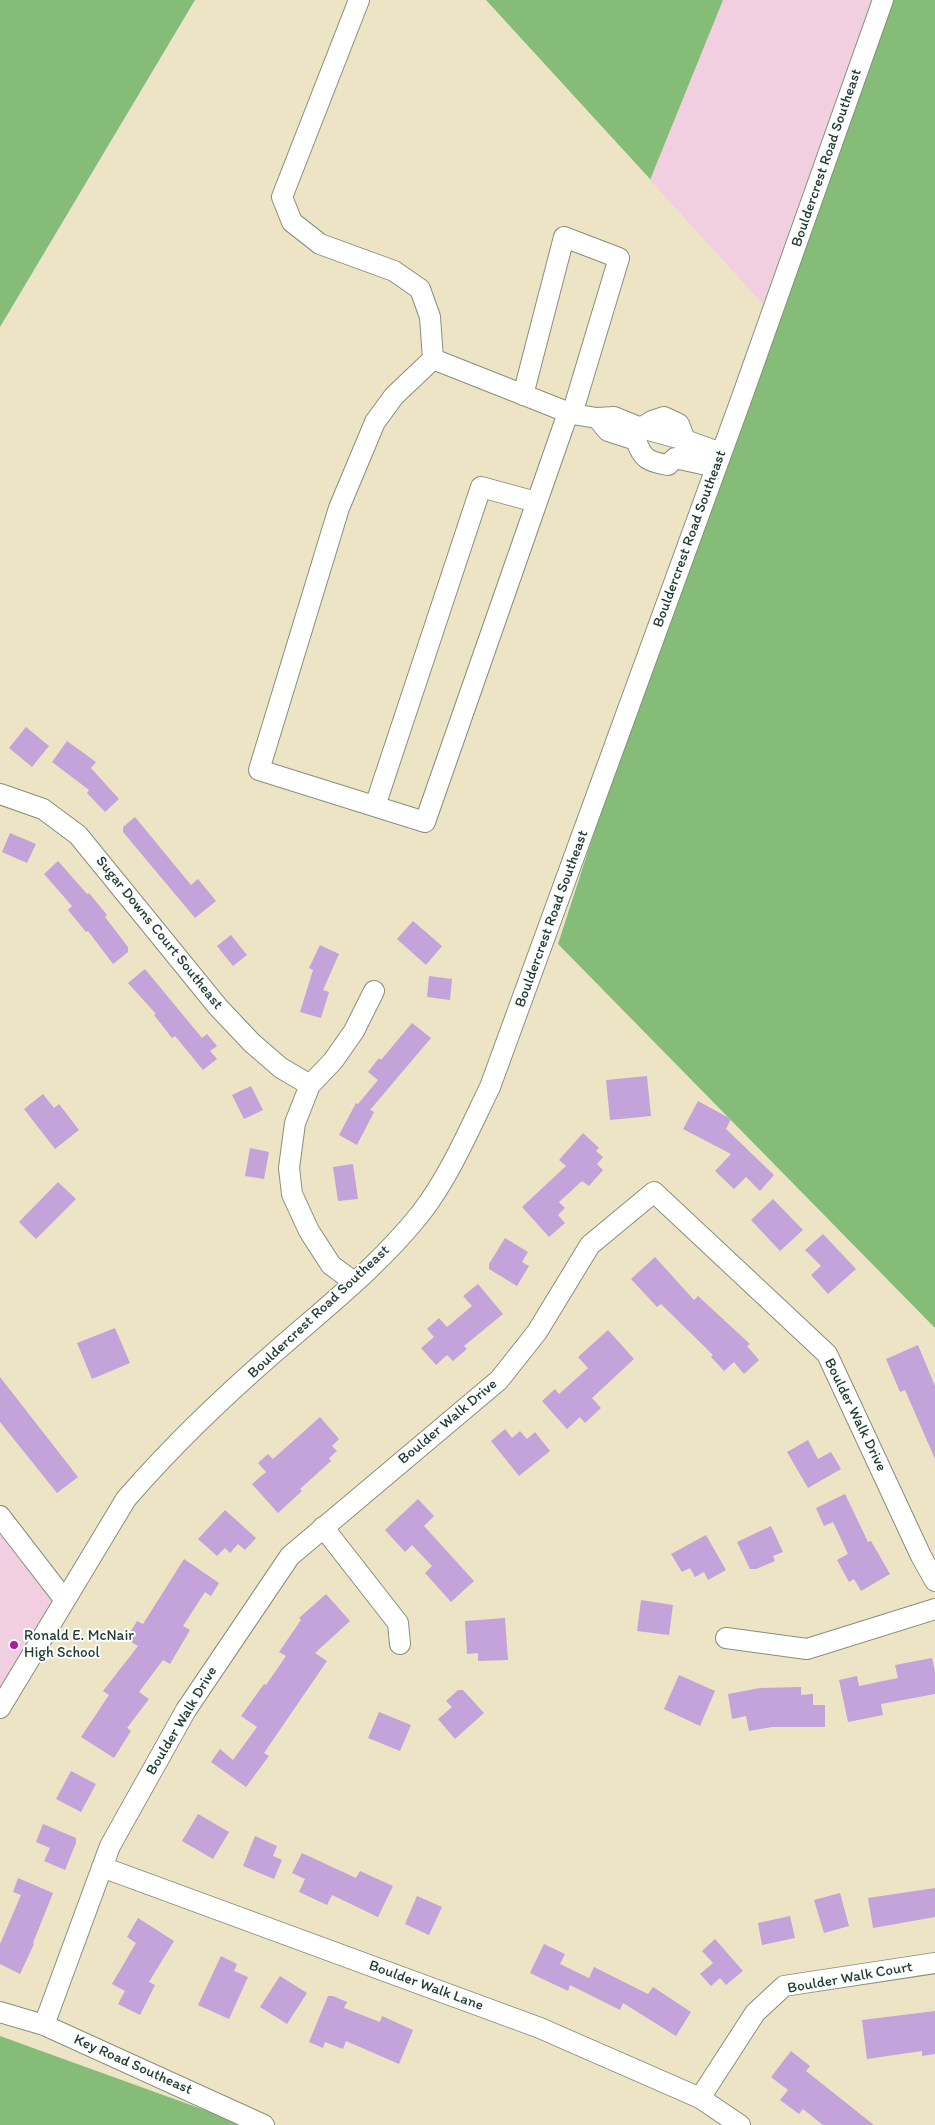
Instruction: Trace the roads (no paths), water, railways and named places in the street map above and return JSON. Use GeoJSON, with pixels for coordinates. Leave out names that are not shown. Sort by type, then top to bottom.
{"type":"FeatureCollection","features":[{"type":"Feature","properties":{"kind":"street"},"geometry":{"type":"LineString","coordinates":[[359,0],[282,197],[292,222],[320,244],[394,271],[420,290],[430,317],[433,359]]}},
{"type":"Feature","properties":{"kind":"street","name":"Bouldercrest Road Southeast"},"geometry":{"type":"LineString","coordinates":[[0,1708],[126,1498],[146,1476],[253,1372],[354,1282],[420,1213],[448,1174],[490,1087],[719,460],[883,0]]}},
{"type":"Feature","properties":{"kind":"street"},"geometry":{"type":"LineString","coordinates":[[433,359],[394,396],[375,422],[339,508],[259,770],[425,822],[536,502],[570,414],[619,258],[564,237],[523,395]]}},
{"type":"Feature","properties":{"kind":"street"},"geometry":{"type":"LineString","coordinates":[[433,359],[570,414],[597,418],[614,417],[638,434],[684,440],[719,460]]}},
{"type":"Feature","properties":{"kind":"street"},"geometry":{"type":"LineString","coordinates":[[638,434],[640,451],[651,462],[668,465],[675,458],[719,460]]}},
{"type":"Feature","properties":{"kind":"street"},"geometry":{"type":"LineString","coordinates":[[375,806],[481,487],[536,502]]}},
{"type":"Feature","properties":{"kind":"street","name":"Sugar Downs Court Southeast"},"geometry":{"type":"LineString","coordinates":[[0,794],[43,809],[78,835],[218,1007],[252,1043],[281,1068],[310,1085]]}},
{"type":"Feature","properties":{"kind":"street"},"geometry":{"type":"LineString","coordinates":[[354,1282],[331,1265],[309,1231],[292,1194],[289,1168],[295,1123],[310,1085],[333,1060],[354,1031],[374,991]]}},
{"type":"Feature","properties":{"kind":"street","name":"Boulder Walk Drive"},"geometry":{"type":"LineString","coordinates":[[44,2025],[110,1846],[186,1710],[290,1556],[499,1380],[537,1332],[590,1245],[654,1192],[827,1354],[921,1556],[935,1581]]}},
{"type":"Feature","properties":{"kind":"street"},"geometry":{"type":"LineString","coordinates":[[0,1516],[64,1599]]}},
{"type":"Feature","properties":{"kind":"street"},"geometry":{"type":"LineString","coordinates":[[323,1527],[398,1623],[400,1644]]}},
{"type":"Feature","properties":{"kind":"street"},"geometry":{"type":"LineString","coordinates":[[726,1638],[807,1649],[935,1609]]}},
{"type":"Feature","properties":{"kind":"street","name":"Boulder Walk Lane"},"geometry":{"type":"LineString","coordinates":[[102,1867],[540,2028],[700,2098],[740,2125]]}},
{"type":"Feature","properties":{"kind":"street","name":"Boulder Walk Court"},"geometry":{"type":"LineString","coordinates":[[700,2098],[755,2013],[784,1986],[935,1963]]}},
{"type":"Feature","properties":{"kind":"street","name":"Key Road Southeast"},"geometry":{"type":"LineString","coordinates":[[0,2012],[44,2025],[264,2125]]}},
{"type":"Feature","properties":{"kind":"place","name":"Ronald E. McNair High School"},"geometry":{"type":"Point","coordinates":[14,1645]}}]}
